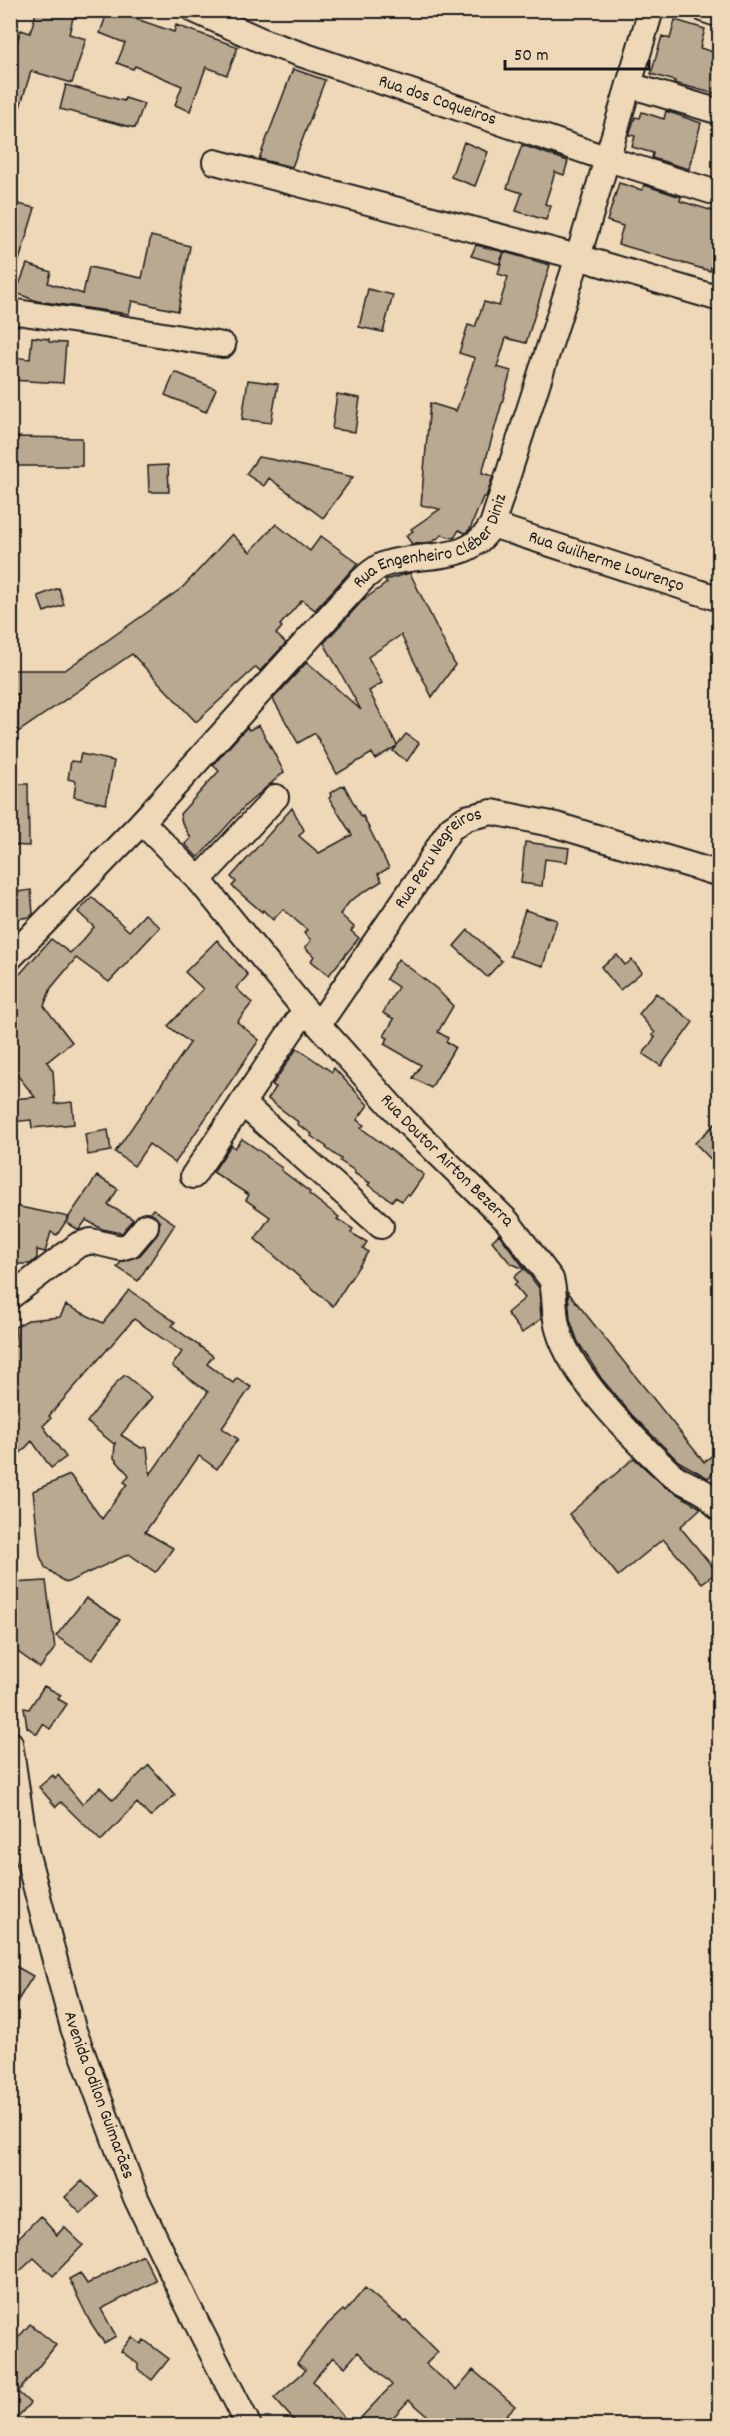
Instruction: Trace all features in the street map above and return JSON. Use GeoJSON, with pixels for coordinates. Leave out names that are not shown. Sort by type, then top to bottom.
{"type":"FeatureCollection","features":[{"type":"Feature","properties":{"kind":"street","name":"Rua dos Coqueiros"},"geometry":{"type":"LineString","coordinates":[[194,10],[265,42],[608,159],[720,194]]}},
{"type":"Feature","properties":{"kind":"street","name":"Rua Engenheiro Cléber Diniz"},"geometry":{"type":"LineString","coordinates":[[10,958],[142,822],[373,571],[383,565],[402,560],[463,551],[479,543],[492,525],[578,257],[651,10]]}},
{"type":"Feature","properties":{"kind":"street"},"geometry":{"type":"LineString","coordinates":[[705,10],[720,15]]}},
{"type":"Feature","properties":{"kind":"street"},"geometry":{"type":"LineString","coordinates":[[629,85],[720,112]]}},
{"type":"Feature","properties":{"kind":"street"},"geometry":{"type":"LineString","coordinates":[[215,162],[578,257],[720,299]]}},
{"type":"Feature","properties":{"kind":"street"},"geometry":{"type":"LineString","coordinates":[[10,311],[223,345]]}},
{"type":"Feature","properties":{"kind":"street","name":"Rua Guilherme Lourenço"},"geometry":{"type":"LineString","coordinates":[[492,525],[720,599]]}},
{"type":"Feature","properties":{"kind":"street"},"geometry":{"type":"LineString","coordinates":[[199,880],[276,797]]}},
{"type":"Feature","properties":{"kind":"street","name":"Rua Peru Negreiros"},"geometry":{"type":"LineString","coordinates":[[193,1176],[242,1103],[312,1017],[451,828],[466,818],[492,812],[556,825],[720,874]]}},
{"type":"Feature","properties":{"kind":"street","name":"Rua Doutor Airton Bezerra"},"geometry":{"type":"LineString","coordinates":[[142,822],[199,880],[312,1017],[404,1120],[507,1221],[551,1279],[554,1288],[557,1328],[566,1349],[592,1389],[636,1441],[678,1481],[716,1496]]}},
{"type":"Feature","properties":{"kind":"street"},"geometry":{"type":"LineString","coordinates":[[242,1103],[381,1226]]}},
{"type":"Feature","properties":{"kind":"street"},"geometry":{"type":"LineString","coordinates":[[10,1298],[78,1245],[92,1241],[120,1248],[130,1245],[146,1226]]}},
{"type":"Feature","properties":{"kind":"street","name":"Avenida Odilon Guimarães"},"geometry":{"type":"LineString","coordinates":[[10,1743],[18,1859],[73,2028],[136,2198],[249,2426]]}},
{"type":"Feature","properties":{"kind":"building"},"geometry":{"type":"Polygon","coordinates":[[[37,10],[75,10],[69,34],[86,39],[72,83],[31,71],[15,124],[10,123],[10,62],[21,30],[30,33],[37,10]]]}},
{"type":"Feature","properties":{"kind":"building"},"geometry":{"type":"Polygon","coordinates":[[[108,10],[126,10],[125,15],[174,32],[176,25],[238,47],[227,75],[206,67],[190,111],[175,105],[182,86],[135,66],[133,69],[117,63],[125,43],[100,33],[108,10]]]}},
{"type":"Feature","properties":{"kind":"building"},"geometry":{"type":"Polygon","coordinates":[[[675,20],[705,29],[700,48],[720,54],[720,95],[674,83],[675,81],[651,74],[662,36],[670,39],[675,20]]]}},
{"type":"Feature","properties":{"kind":"building"},"geometry":{"type":"Polygon","coordinates":[[[293,69],[325,80],[292,167],[259,159],[293,69]]]}},
{"type":"Feature","properties":{"kind":"building"},"geometry":{"type":"Polygon","coordinates":[[[66,85],[124,101],[125,98],[144,104],[135,128],[60,109],[66,85]]]}},
{"type":"Feature","properties":{"kind":"building"},"geometry":{"type":"Polygon","coordinates":[[[666,111],[701,123],[689,169],[652,158],[653,153],[632,147],[635,136],[629,135],[635,117],[640,118],[642,112],[664,119],[666,111]]]}},
{"type":"Feature","properties":{"kind":"building"},"geometry":{"type":"Polygon","coordinates":[[[464,142],[488,152],[475,186],[451,177],[464,142]]]}},
{"type":"Feature","properties":{"kind":"building"},"geometry":{"type":"Polygon","coordinates":[[[522,145],[568,161],[564,175],[555,172],[545,204],[551,206],[546,220],[516,211],[522,193],[507,188],[522,145]]]}},
{"type":"Feature","properties":{"kind":"building"},"geometry":{"type":"Polygon","coordinates":[[[619,183],[642,190],[644,185],[681,197],[680,201],[720,213],[720,260],[713,259],[710,271],[618,244],[623,226],[607,221],[619,183]]]}},
{"type":"Feature","properties":{"kind":"building"},"geometry":{"type":"Polygon","coordinates":[[[10,202],[35,208],[14,277],[10,276],[10,202]]]}},
{"type":"Feature","properties":{"kind":"building"},"geometry":{"type":"Polygon","coordinates":[[[151,236],[190,246],[178,311],[132,301],[129,314],[37,301],[16,293],[27,264],[51,272],[48,283],[83,294],[89,267],[142,278],[151,236]]]}},
{"type":"Feature","properties":{"kind":"building"},"geometry":{"type":"Polygon","coordinates":[[[476,245],[504,252],[499,264],[471,256],[476,245]]]}},
{"type":"Feature","properties":{"kind":"building"},"geometry":{"type":"Polygon","coordinates":[[[504,252],[550,265],[526,343],[506,338],[497,367],[511,371],[482,473],[493,476],[486,497],[483,497],[470,529],[465,533],[459,530],[454,538],[442,535],[432,542],[412,544],[406,536],[413,531],[411,529],[440,509],[421,505],[430,403],[456,411],[475,358],[459,353],[468,325],[475,327],[484,302],[499,306],[508,277],[498,274],[504,252]]]}},
{"type":"Feature","properties":{"kind":"building"},"geometry":{"type":"Polygon","coordinates":[[[368,289],[393,295],[383,332],[359,327],[368,289]]]}},
{"type":"Feature","properties":{"kind":"building"},"geometry":{"type":"Polygon","coordinates":[[[32,337],[49,339],[49,342],[66,343],[63,383],[10,380],[10,357],[30,359],[32,337]]]}},
{"type":"Feature","properties":{"kind":"building"},"geometry":{"type":"Polygon","coordinates":[[[175,372],[216,389],[206,412],[165,395],[175,372]]]}},
{"type":"Feature","properties":{"kind":"building"},"geometry":{"type":"Polygon","coordinates":[[[248,380],[278,384],[271,423],[242,419],[248,380]]]}},
{"type":"Feature","properties":{"kind":"building"},"geometry":{"type":"Polygon","coordinates":[[[337,394],[360,398],[355,432],[332,429],[337,394]]]}},
{"type":"Feature","properties":{"kind":"building"},"geometry":{"type":"Polygon","coordinates":[[[10,437],[82,438],[82,466],[10,466],[10,437]]]}},
{"type":"Feature","properties":{"kind":"building"},"geometry":{"type":"Polygon","coordinates":[[[258,457],[353,477],[323,518],[269,478],[264,486],[246,474],[258,457]]]}},
{"type":"Feature","properties":{"kind":"building"},"geometry":{"type":"Polygon","coordinates":[[[168,465],[169,492],[149,492],[148,466],[168,465]]]}},
{"type":"Feature","properties":{"kind":"building"},"geometry":{"type":"Polygon","coordinates":[[[276,524],[310,551],[321,536],[358,563],[315,610],[302,600],[280,625],[282,627],[276,634],[286,643],[260,671],[256,667],[196,722],[132,654],[18,732],[18,694],[10,694],[10,670],[65,670],[182,588],[232,534],[250,552],[276,524]]]}},
{"type":"Feature","properties":{"kind":"building"},"geometry":{"type":"Polygon","coordinates":[[[410,573],[455,665],[432,697],[401,635],[368,657],[382,683],[369,691],[397,745],[406,734],[419,743],[407,761],[393,751],[397,746],[375,759],[372,753],[337,774],[315,733],[298,743],[273,699],[307,662],[361,710],[324,643],[363,600],[387,583],[385,580],[410,573]]]}},
{"type":"Feature","properties":{"kind":"building"},"geometry":{"type":"Polygon","coordinates":[[[59,588],[64,605],[44,612],[38,596],[59,588]]]}},
{"type":"Feature","properties":{"kind":"building"},"geometry":{"type":"Polygon","coordinates":[[[259,725],[284,772],[246,805],[198,858],[185,844],[191,838],[182,823],[180,814],[219,771],[213,765],[247,727],[249,730],[259,725]]]}},
{"type":"Feature","properties":{"kind":"building"},"geometry":{"type":"Polygon","coordinates":[[[81,754],[114,761],[106,804],[74,797],[76,781],[68,779],[71,761],[79,762],[81,754]]]}},
{"type":"Feature","properties":{"kind":"building"},"geometry":{"type":"Polygon","coordinates":[[[10,784],[28,784],[29,846],[10,845],[10,784]]]}},
{"type":"Feature","properties":{"kind":"building"},"geometry":{"type":"Polygon","coordinates":[[[344,785],[361,817],[363,816],[389,868],[378,874],[382,881],[351,900],[340,914],[354,927],[351,931],[359,938],[329,975],[311,961],[314,956],[305,948],[311,940],[304,933],[307,930],[283,909],[273,920],[232,886],[236,882],[231,877],[292,808],[304,830],[299,836],[319,853],[352,835],[329,798],[330,793],[344,785]]]}},
{"type":"Feature","properties":{"kind":"building"},"geometry":{"type":"Polygon","coordinates":[[[525,842],[569,848],[567,862],[545,859],[542,886],[521,883],[525,842]]]}},
{"type":"Feature","properties":{"kind":"building"},"geometry":{"type":"Polygon","coordinates":[[[31,890],[33,914],[29,917],[10,920],[10,893],[31,890]]]}},
{"type":"Feature","properties":{"kind":"building"},"geometry":{"type":"Polygon","coordinates":[[[92,897],[129,931],[145,914],[160,927],[109,982],[76,958],[51,988],[44,1006],[72,1042],[47,1062],[53,1071],[55,1104],[72,1102],[74,1124],[32,1128],[31,1120],[10,1122],[10,1099],[35,1097],[10,1066],[10,985],[51,939],[70,953],[83,940],[94,927],[78,912],[92,897]]]}},
{"type":"Feature","properties":{"kind":"building"},"geometry":{"type":"Polygon","coordinates":[[[525,910],[557,920],[543,966],[510,956],[525,910]]]}},
{"type":"Feature","properties":{"kind":"building"},"geometry":{"type":"Polygon","coordinates":[[[468,930],[502,961],[487,977],[454,946],[468,930]]]}},
{"type":"Feature","properties":{"kind":"building"},"geometry":{"type":"Polygon","coordinates":[[[217,940],[248,975],[236,988],[252,1003],[237,1022],[259,1040],[175,1163],[149,1144],[134,1166],[115,1152],[190,1043],[168,1026],[203,989],[185,972],[217,940]]]}},
{"type":"Feature","properties":{"kind":"building"},"geometry":{"type":"Polygon","coordinates":[[[617,955],[625,965],[632,960],[642,972],[620,990],[601,967],[617,955]]]}},
{"type":"Feature","properties":{"kind":"building"},"geometry":{"type":"Polygon","coordinates":[[[398,959],[437,989],[453,1006],[438,1032],[448,1038],[446,1042],[455,1047],[431,1088],[413,1078],[421,1065],[384,1044],[388,1038],[384,1036],[394,1019],[383,1013],[398,987],[386,979],[398,959]]]}},
{"type":"Feature","properties":{"kind":"building"},"geometry":{"type":"Polygon","coordinates":[[[656,993],[693,1022],[661,1066],[643,1054],[655,1037],[652,1035],[655,1033],[639,1014],[656,993]]]}},
{"type":"Feature","properties":{"kind":"building"},"geometry":{"type":"Polygon","coordinates":[[[297,1048],[332,1072],[334,1068],[368,1105],[357,1120],[364,1125],[361,1128],[424,1175],[410,1195],[407,1194],[402,1201],[395,1197],[392,1201],[368,1185],[370,1183],[354,1173],[355,1171],[311,1136],[312,1134],[268,1099],[276,1087],[272,1085],[297,1048]]]}},
{"type":"Feature","properties":{"kind":"building"},"geometry":{"type":"Polygon","coordinates":[[[720,1119],[720,1169],[695,1143],[720,1119]]]}},
{"type":"Feature","properties":{"kind":"building"},"geometry":{"type":"Polygon","coordinates":[[[108,1130],[111,1151],[88,1155],[85,1134],[108,1130]]]}},
{"type":"Feature","properties":{"kind":"building"},"geometry":{"type":"Polygon","coordinates":[[[242,1139],[282,1168],[281,1170],[339,1217],[337,1219],[353,1229],[351,1233],[367,1242],[363,1248],[368,1252],[333,1306],[255,1239],[270,1217],[246,1200],[249,1195],[213,1172],[231,1145],[235,1148],[242,1139]]]}},
{"type":"Feature","properties":{"kind":"building"},"geometry":{"type":"Polygon","coordinates":[[[97,1176],[118,1189],[108,1205],[133,1219],[122,1233],[102,1229],[86,1220],[79,1230],[67,1223],[97,1176]]]}},
{"type":"Feature","properties":{"kind":"building"},"geometry":{"type":"Polygon","coordinates":[[[10,1205],[69,1217],[57,1235],[51,1232],[45,1252],[37,1250],[37,1258],[30,1264],[10,1264],[10,1205]]]}},
{"type":"Feature","properties":{"kind":"building"},"geometry":{"type":"Polygon","coordinates":[[[153,1209],[175,1224],[138,1281],[117,1267],[121,1262],[140,1255],[157,1235],[160,1222],[150,1213],[153,1209]]]}},
{"type":"Feature","properties":{"kind":"building"},"geometry":{"type":"Polygon","coordinates":[[[499,1234],[539,1288],[541,1319],[522,1333],[507,1313],[525,1298],[514,1285],[517,1282],[514,1277],[524,1269],[510,1263],[492,1241],[499,1234]]]}},
{"type":"Feature","properties":{"kind":"building"},"geometry":{"type":"Polygon","coordinates":[[[129,1290],[175,1322],[172,1326],[213,1356],[207,1364],[233,1383],[237,1378],[251,1387],[222,1428],[238,1439],[217,1469],[199,1456],[145,1532],[173,1548],[158,1570],[155,1572],[129,1554],[66,1583],[45,1567],[40,1556],[33,1491],[70,1475],[102,1519],[127,1484],[124,1482],[129,1475],[114,1458],[115,1443],[87,1422],[117,1382],[125,1375],[152,1397],[121,1435],[141,1448],[147,1447],[150,1475],[208,1392],[172,1366],[182,1352],[134,1319],[49,1416],[51,1418],[43,1426],[66,1457],[51,1468],[32,1441],[10,1464],[10,1347],[17,1346],[15,1327],[28,1320],[60,1317],[66,1305],[103,1323],[129,1290]]]}},
{"type":"Feature","properties":{"kind":"building"},"geometry":{"type":"Polygon","coordinates":[[[568,1292],[704,1462],[720,1449],[720,1466],[708,1478],[678,1461],[632,1415],[601,1378],[578,1342],[570,1320],[568,1292]]]}},
{"type":"Feature","properties":{"kind":"building"},"geometry":{"type":"Polygon","coordinates":[[[634,1458],[665,1487],[701,1508],[680,1527],[717,1572],[702,1583],[663,1539],[618,1576],[569,1514],[634,1458]]]}},
{"type":"Feature","properties":{"kind":"building"},"geometry":{"type":"Polygon","coordinates":[[[46,1581],[55,1648],[40,1668],[18,1652],[11,1583],[46,1581]]]}},
{"type":"Feature","properties":{"kind":"building"},"geometry":{"type":"Polygon","coordinates":[[[86,1598],[120,1620],[92,1660],[56,1636],[86,1598]]]}},
{"type":"Feature","properties":{"kind":"building"},"geometry":{"type":"Polygon","coordinates":[[[44,1686],[61,1695],[58,1699],[67,1704],[50,1729],[43,1724],[37,1734],[27,1727],[24,1708],[29,1709],[44,1686]]]}},
{"type":"Feature","properties":{"kind":"building"},"geometry":{"type":"Polygon","coordinates":[[[149,1765],[175,1795],[150,1817],[137,1803],[101,1841],[61,1802],[56,1807],[39,1787],[53,1775],[55,1778],[58,1775],[82,1804],[100,1787],[113,1800],[149,1765]]]}},
{"type":"Feature","properties":{"kind":"building"},"geometry":{"type":"Polygon","coordinates":[[[10,1963],[33,1976],[10,2013],[10,1963]]]}},
{"type":"Feature","properties":{"kind":"building"},"geometry":{"type":"Polygon","coordinates":[[[82,2181],[98,2197],[81,2214],[65,2197],[82,2181]]]}},
{"type":"Feature","properties":{"kind":"building"},"geometry":{"type":"Polygon","coordinates":[[[40,2216],[57,2235],[64,2227],[83,2245],[53,2276],[34,2258],[20,2271],[10,2261],[10,2246],[40,2216]]]}},
{"type":"Feature","properties":{"kind":"building"},"geometry":{"type":"Polygon","coordinates":[[[143,2255],[156,2281],[101,2309],[116,2336],[104,2343],[89,2320],[69,2279],[80,2273],[87,2284],[143,2255]]]}},
{"type":"Feature","properties":{"kind":"building"},"geometry":{"type":"Polygon","coordinates":[[[365,2288],[404,2321],[406,2320],[438,2352],[426,2364],[456,2390],[473,2370],[515,2406],[496,2426],[440,2426],[409,2400],[385,2426],[353,2426],[392,2385],[358,2352],[345,2367],[333,2357],[313,2381],[351,2426],[299,2426],[274,2398],[306,2370],[297,2363],[328,2324],[343,2310],[345,2312],[365,2288]]]}},
{"type":"Feature","properties":{"kind":"building"},"geometry":{"type":"Polygon","coordinates":[[[30,2324],[56,2345],[18,2392],[30,2403],[10,2426],[10,2347],[30,2324]]]}},
{"type":"Feature","properties":{"kind":"building"},"geometry":{"type":"Polygon","coordinates":[[[132,2337],[141,2344],[144,2340],[169,2359],[152,2380],[138,2369],[138,2364],[121,2351],[132,2337]]]}}]}
